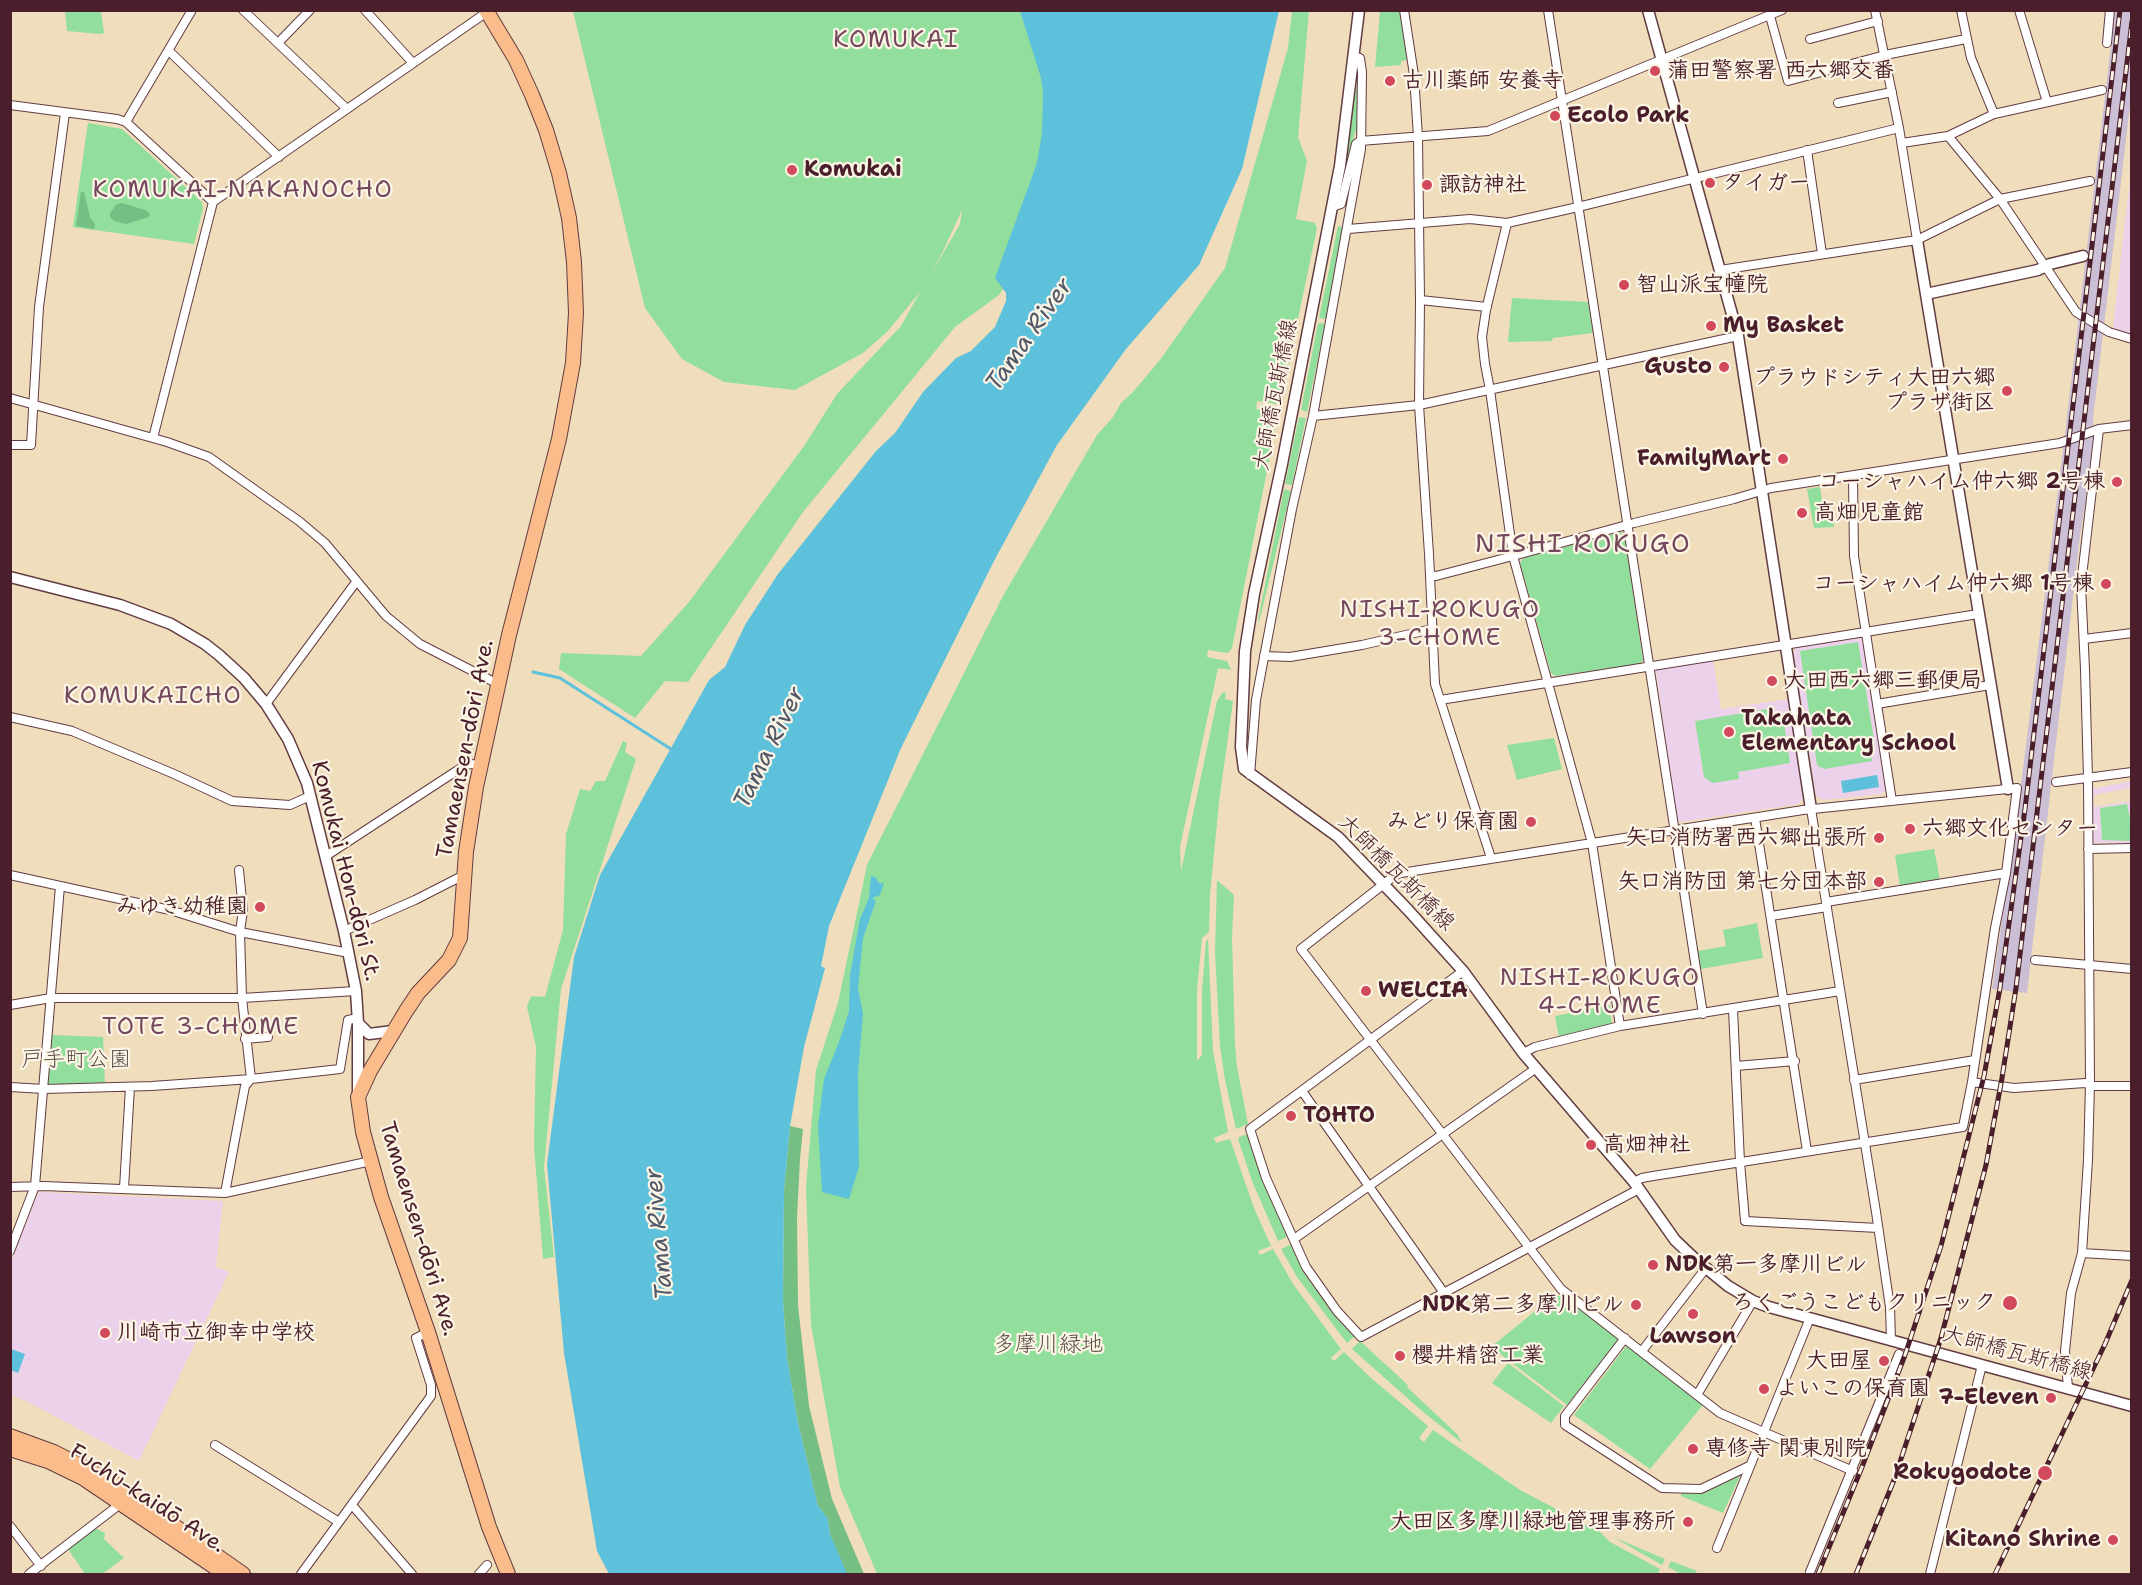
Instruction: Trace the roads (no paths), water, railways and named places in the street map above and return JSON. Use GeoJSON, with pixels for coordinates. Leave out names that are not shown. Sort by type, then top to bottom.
{"type":"FeatureCollection","features":[{"type":"Feature","properties":{"kind":"main road","name":"Tamaensen-dōri Ave."},"geometry":{"type":"LineString","coordinates":[[481,13],[520,69],[552,147],[569,218],[576,294],[574,348],[565,414],[498,684],[481,765],[469,831],[461,930],[457,946],[449,960],[418,993],[393,1031],[358,1097],[363,1132],[391,1229],[428,1332],[489,1527],[508,1575]]}},
{"type":"Feature","properties":{"kind":"main road","name":"Fuchū-kaidō Ave."},"geometry":{"type":"LineString","coordinates":[[10,1436],[54,1452],[243,1575]]}},
{"type":"Feature","properties":{"kind":"main road","name":"Fuchū-kaidō Ave."},"geometry":{"type":"LineString","coordinates":[[10,1449],[48,1461],[123,1496],[225,1575]]}},
{"type":"Feature","properties":{"kind":"street"},"geometry":{"type":"LineString","coordinates":[[126,122],[192,10]]}},
{"type":"Feature","properties":{"kind":"street"},"geometry":{"type":"LineString","coordinates":[[243,10],[347,109]]}},
{"type":"Feature","properties":{"kind":"street"},"geometry":{"type":"LineString","coordinates":[[278,44],[310,10]]}},
{"type":"Feature","properties":{"kind":"street"},"geometry":{"type":"LineString","coordinates":[[365,10],[412,62]]}},
{"type":"Feature","properties":{"kind":"street","name":"大師橋瓦斯橋線"},"geometry":{"type":"LineString","coordinates":[[1359,10],[1346,124],[1332,207],[1282,465],[1254,594],[1245,651],[1241,747],[1244,769],[1338,837],[1384,885],[1463,971],[1522,1053],[1637,1186],[1675,1240],[1728,1286],[1769,1307],[2132,1406]]}},
{"type":"Feature","properties":{"kind":"street"},"geometry":{"type":"LineString","coordinates":[[1404,10],[1414,75],[1418,137],[1419,405],[1435,684],[1491,858]]}},
{"type":"Feature","properties":{"kind":"street"},"geometry":{"type":"LineString","coordinates":[[1548,10],[1703,1014]]}},
{"type":"Feature","properties":{"kind":"street"},"geometry":{"type":"LineString","coordinates":[[1648,10],[1738,336],[1878,1228],[1890,1307],[1892,1341]]}},
{"type":"Feature","properties":{"kind":"street"},"geometry":{"type":"LineString","coordinates":[[1332,207],[1341,204],[1356,144],[1360,141],[1488,131],[1782,10]]}},
{"type":"Feature","properties":{"kind":"street"},"geometry":{"type":"LineString","coordinates":[[1875,10],[1902,143],[2008,789]]}},
{"type":"Feature","properties":{"kind":"street"},"geometry":{"type":"LineString","coordinates":[[1961,10],[1971,58],[1994,114]]}},
{"type":"Feature","properties":{"kind":"street"},"geometry":{"type":"LineString","coordinates":[[2019,10],[2047,102]]}},
{"type":"Feature","properties":{"kind":"street"},"geometry":{"type":"LineString","coordinates":[[2107,43],[2110,10]]}},
{"type":"Feature","properties":{"kind":"street"},"geometry":{"type":"LineString","coordinates":[[153,438],[213,202],[481,13]]}},
{"type":"Feature","properties":{"kind":"street"},"geometry":{"type":"LineString","coordinates":[[1770,15],[1788,81],[1885,55],[1966,39]]}},
{"type":"Feature","properties":{"kind":"street"},"geometry":{"type":"LineString","coordinates":[[1810,39],[1878,21]]}},
{"type":"Feature","properties":{"kind":"street"},"geometry":{"type":"LineString","coordinates":[[169,51],[279,157]]}},
{"type":"Feature","properties":{"kind":"street"},"geometry":{"type":"LineString","coordinates":[[1250,775],[1252,732],[1264,656],[1292,509],[1313,416],[1361,149],[1362,72],[1360,58],[1354,56]]}},
{"type":"Feature","properties":{"kind":"street"},"geometry":{"type":"LineString","coordinates":[[1902,143],[1947,136],[1994,114],[2102,90]]}},
{"type":"Feature","properties":{"kind":"street"},"geometry":{"type":"LineString","coordinates":[[1838,103],[1892,92]]}},
{"type":"Feature","properties":{"kind":"street"},"geometry":{"type":"LineString","coordinates":[[10,105],[126,122],[213,202]]}},
{"type":"Feature","properties":{"kind":"street"},"geometry":{"type":"LineString","coordinates":[[10,446],[31,445],[39,307],[65,113]]}},
{"type":"Feature","properties":{"kind":"street"},"geometry":{"type":"LineString","coordinates":[[1348,229],[1470,219],[1507,223],[1899,128]]}},
{"type":"Feature","properties":{"kind":"street"},"geometry":{"type":"LineString","coordinates":[[1947,136],[2000,199],[2076,312],[2109,332],[2130,341]]}},
{"type":"Feature","properties":{"kind":"street"},"geometry":{"type":"LineString","coordinates":[[1807,150],[1822,254]]}},
{"type":"Feature","properties":{"kind":"street"},"geometry":{"type":"LineString","coordinates":[[1720,270],[1917,240],[2000,199],[2090,181]]}},
{"type":"Feature","properties":{"kind":"street"},"geometry":{"type":"LineString","coordinates":[[1507,223],[1482,337],[1513,556],[1592,843],[1620,1026]]}},
{"type":"Feature","properties":{"kind":"street"},"geometry":{"type":"LineString","coordinates":[[1926,294],[2038,270],[2044,266],[2083,256]]}},
{"type":"Feature","properties":{"kind":"street"},"geometry":{"type":"LineString","coordinates":[[1420,300],[1487,308]]}},
{"type":"Feature","properties":{"kind":"street"},"geometry":{"type":"LineString","coordinates":[[1313,416],[1419,405],[1738,336]]}},
{"type":"Feature","properties":{"kind":"street"},"geometry":{"type":"LineString","coordinates":[[10,398],[153,438],[209,457],[299,521],[325,543],[386,616],[420,644],[498,684]]}},
{"type":"Feature","properties":{"kind":"street"},"geometry":{"type":"LineString","coordinates":[[1430,575],[1436,576],[1627,525],[1709,506],[1762,490],[2060,443],[2099,429],[2132,425]]}},
{"type":"Feature","properties":{"kind":"street"},"geometry":{"type":"LineString","coordinates":[[2068,1388],[2065,1350],[2071,1293],[2082,1252],[2090,1084],[2088,778],[2081,585],[2099,429]]}},
{"type":"Feature","properties":{"kind":"street"},"geometry":{"type":"LineString","coordinates":[[1853,476],[1854,556],[1892,801]]}},
{"type":"Feature","properties":{"kind":"street","name":"Komukai Hon-dōri St."},"geometry":{"type":"LineString","coordinates":[[10,578],[120,604],[171,624],[205,644],[225,660],[266,704],[299,761],[350,952],[358,1021],[358,1097]]}},
{"type":"Feature","properties":{"kind":"street"},"geometry":{"type":"LineString","coordinates":[[266,704],[356,582]]}},
{"type":"Feature","properties":{"kind":"street"},"geometry":{"type":"LineString","coordinates":[[1440,700],[1978,614]]}},
{"type":"Feature","properties":{"kind":"street"},"geometry":{"type":"LineString","coordinates":[[1264,656],[1290,657],[1362,645],[1432,629]]}},
{"type":"Feature","properties":{"kind":"street"},"geometry":{"type":"LineString","coordinates":[[2084,639],[2132,633]]}},
{"type":"Feature","properties":{"kind":"street"},"geometry":{"type":"LineString","coordinates":[[1877,704],[1990,685]]}},
{"type":"Feature","properties":{"kind":"street"},"geometry":{"type":"LineString","coordinates":[[10,717],[72,731],[232,801],[290,805],[310,796]]}},
{"type":"Feature","properties":{"kind":"street"},"geometry":{"type":"LineString","coordinates":[[326,856],[464,766],[481,765]]}},
{"type":"Feature","properties":{"kind":"street"},"geometry":{"type":"LineString","coordinates":[[2056,782],[2132,772]]}},
{"type":"Feature","properties":{"kind":"street"},"geometry":{"type":"LineString","coordinates":[[1463,971],[1370,1040],[1302,1091],[1250,1129],[1266,1179],[1312,1277],[1337,1311],[1361,1337],[1530,1246],[1637,1186],[1642,1178],[1963,1127],[2006,873],[2017,788],[1811,809],[1401,873],[1301,949],[1370,1040],[1442,1135],[1530,1246],[1561,1289],[1720,1413],[1853,1470]]}},
{"type":"Feature","properties":{"kind":"street"},"geometry":{"type":"LineString","coordinates":[[1755,818],[1808,1151]]}},
{"type":"Feature","properties":{"kind":"street"},"geometry":{"type":"LineString","coordinates":[[2088,849],[2132,848]]}},
{"type":"Feature","properties":{"kind":"street"},"geometry":{"type":"LineString","coordinates":[[225,1193],[245,1086],[251,1079],[242,998],[240,932],[243,910],[239,870]]}},
{"type":"Feature","properties":{"kind":"street"},"geometry":{"type":"LineString","coordinates":[[1771,916],[2006,873]]}},
{"type":"Feature","properties":{"kind":"street"},"geometry":{"type":"LineString","coordinates":[[10,875],[170,910],[240,932],[350,952]]}},
{"type":"Feature","properties":{"kind":"street"},"geometry":{"type":"LineString","coordinates":[[345,931],[464,875]]}},
{"type":"Feature","properties":{"kind":"street"},"geometry":{"type":"LineString","coordinates":[[10,1251],[35,1186],[60,886]]}},
{"type":"Feature","properties":{"kind":"street"},"geometry":{"type":"LineString","coordinates":[[2035,960],[2132,969]]}},
{"type":"Feature","properties":{"kind":"street"},"geometry":{"type":"LineString","coordinates":[[10,1005],[51,998],[242,998],[356,991]]}},
{"type":"Feature","properties":{"kind":"street"},"geometry":{"type":"LineString","coordinates":[[1522,1053],[1534,1047],[1620,1026],[1840,991]]}},
{"type":"Feature","properties":{"kind":"street"},"geometry":{"type":"LineString","coordinates":[[1733,1009],[1745,1221],[1878,1228]]}},
{"type":"Feature","properties":{"kind":"street"},"geometry":{"type":"LineString","coordinates":[[10,1087],[44,1089],[130,1087],[251,1079],[340,1069],[348,1020],[358,1021],[369,1034],[393,1031]]}},
{"type":"Feature","properties":{"kind":"street"},"geometry":{"type":"LineString","coordinates":[[245,1039],[268,1037]]}},
{"type":"Feature","properties":{"kind":"street"},"geometry":{"type":"LineString","coordinates":[[1854,1080],[1976,1060]]}},
{"type":"Feature","properties":{"kind":"street"},"geometry":{"type":"LineString","coordinates":[[1736,1066],[1795,1061]]}},
{"type":"Feature","properties":{"kind":"street"},"geometry":{"type":"LineString","coordinates":[[1294,1239],[1535,1069]]}},
{"type":"Feature","properties":{"kind":"street"},"geometry":{"type":"LineString","coordinates":[[1972,1082],[2014,1088],[2076,1083],[2132,1086]]}},
{"type":"Feature","properties":{"kind":"street"},"geometry":{"type":"LineString","coordinates":[[124,1188],[130,1087]]}},
{"type":"Feature","properties":{"kind":"street"},"geometry":{"type":"LineString","coordinates":[[1302,1091],[1444,1293]]}},
{"type":"Feature","properties":{"kind":"street"},"geometry":{"type":"LineString","coordinates":[[10,1187],[124,1188],[225,1193],[371,1161]]}},
{"type":"Feature","properties":{"kind":"street"},"geometry":{"type":"LineString","coordinates":[[2082,1252],[2132,1256]]}},
{"type":"Feature","properties":{"kind":"street"},"geometry":{"type":"LineString","coordinates":[[1642,1351],[1706,1268]]}},
{"type":"Feature","properties":{"kind":"street"},"geometry":{"type":"LineString","coordinates":[[1697,1395],[1754,1301]]}},
{"type":"Feature","properties":{"kind":"street"},"geometry":{"type":"LineString","coordinates":[[1717,1548],[1810,1318]]}},
{"type":"Feature","properties":{"kind":"street"},"geometry":{"type":"LineString","coordinates":[[301,1575],[431,1396],[431,1385],[416,1338],[428,1332]]}},
{"type":"Feature","properties":{"kind":"street"},"geometry":{"type":"LineString","coordinates":[[1625,1338],[1565,1416],[1565,1425],[1662,1488],[1701,1489],[1749,1466]]}},
{"type":"Feature","properties":{"kind":"street"},"geometry":{"type":"LineString","coordinates":[[1810,1572],[1899,1354]]}},
{"type":"Feature","properties":{"kind":"street"},"geometry":{"type":"LineString","coordinates":[[1930,1575],[1982,1365]]}},
{"type":"Feature","properties":{"kind":"street"},"geometry":{"type":"LineString","coordinates":[[215,1445],[339,1522]]}},
{"type":"Feature","properties":{"kind":"street"},"geometry":{"type":"LineString","coordinates":[[29,1575],[116,1508],[123,1496]]}},
{"type":"Feature","properties":{"kind":"street"},"geometry":{"type":"LineString","coordinates":[[352,1505],[412,1575]]}},
{"type":"Feature","properties":{"kind":"street"},"geometry":{"type":"LineString","coordinates":[[10,1526],[41,1566]]}},
{"type":"Feature","properties":{"kind":"street"},"geometry":{"type":"LineString","coordinates":[[479,1575],[487,1565]]}},
{"type":"Feature","properties":{"kind":"water","name":"Tama River"},"geometry":{"type":"Polygon","coordinates":[[[1020,11],[1279,11],[1242,169],[1199,265],[1126,349],[1057,445],[995,559],[901,748],[829,926],[821,966],[825,968],[804,1047],[790,1126],[784,1191],[783,1300],[787,1358],[798,1423],[818,1506],[828,1519],[830,1534],[847,1574],[609,1574],[597,1551],[564,1353],[547,1164],[574,957],[600,875],[709,680],[725,667],[745,625],[778,574],[876,451],[895,433],[923,392],[956,358],[971,351],[995,327],[1006,301],[1006,293],[995,278],[1037,163],[1042,133],[1041,78],[1020,11]]]}},
{"type":"Feature","properties":{"kind":"water"},"geometry":{"type":"Polygon","coordinates":[[[1877,775],[1879,787],[1843,793],[1841,781],[1877,775]]]}},
{"type":"Feature","properties":{"kind":"water"},"geometry":{"type":"Polygon","coordinates":[[[871,876],[875,877],[880,884],[884,882],[880,895],[872,898],[876,901],[863,938],[858,989],[863,1013],[858,1074],[859,1167],[849,1199],[822,1192],[818,1126],[824,1079],[849,1011],[850,975],[860,919],[869,898],[871,876]]]}},
{"type":"Feature","properties":{"kind":"water"},"geometry":{"type":"Polygon","coordinates":[[[11,1349],[25,1354],[18,1373],[11,1370],[11,1349]]]}},
{"type":"Feature","properties":{"kind":"waterway"},"geometry":{"type":"LineString","coordinates":[[533,672],[560,678],[674,751]]}},
{"type":"Feature","properties":{"kind":"railway"},"geometry":{"type":"LineString","coordinates":[[1818,1574],[1905,1355],[1941,1246],[1984,1076],[2000,988],[2025,809],[2120,10]]}},
{"type":"Feature","properties":{"kind":"railway"},"geometry":{"type":"LineString","coordinates":[[1856,1574],[1894,1480],[1941,1338],[1986,1165],[2002,1078],[2016,988],[2132,21]]}},
{"type":"Feature","properties":{"kind":"railway"},"geometry":{"type":"LineString","coordinates":[[1995,1574],[2105,1344],[2132,1280]]}},
{"type":"Feature","properties":{"kind":"place","name":"蒲田警察署 西六郷交番"},"geometry":{"type":"Point","coordinates":[1655,71]}},
{"type":"Feature","properties":{"kind":"place","name":"古川薬師 安養寺"},"geometry":{"type":"Point","coordinates":[1390,81]}},
{"type":"Feature","properties":{"kind":"place","name":"Ecolo Park"},"geometry":{"type":"Point","coordinates":[1555,116]}},
{"type":"Feature","properties":{"kind":"place","name":"Komukai"},"geometry":{"type":"Point","coordinates":[792,170]}},
{"type":"Feature","properties":{"kind":"place","name":"タイガー"},"geometry":{"type":"Point","coordinates":[1710,183]}},
{"type":"Feature","properties":{"kind":"place","name":"諏訪神社"},"geometry":{"type":"Point","coordinates":[1427,185]}},
{"type":"Feature","properties":{"kind":"place","name":"智山派宝幢院"},"geometry":{"type":"Point","coordinates":[1624,285]}},
{"type":"Feature","properties":{"kind":"place","name":"My Basket"},"geometry":{"type":"Point","coordinates":[1711,326]}},
{"type":"Feature","properties":{"kind":"place","name":"Gusto"},"geometry":{"type":"Point","coordinates":[1724,367]}},
{"type":"Feature","properties":{"kind":"place","name":"プラウドシティ大田六郷 プラザ街区"},"geometry":{"type":"Point","coordinates":[2007,391]}},
{"type":"Feature","properties":{"kind":"place","name":"FamilyMart"},"geometry":{"type":"Point","coordinates":[1783,459]}},
{"type":"Feature","properties":{"kind":"place","name":"コーシャハイム仲六郷 2号棟"},"geometry":{"type":"Point","coordinates":[2117,482]}},
{"type":"Feature","properties":{"kind":"place","name":"高畑児童館"},"geometry":{"type":"Point","coordinates":[1802,513]}},
{"type":"Feature","properties":{"kind":"place","name":"コーシャハイム仲六郷 1号棟"},"geometry":{"type":"Point","coordinates":[2106,584]}},
{"type":"Feature","properties":{"kind":"place","name":"大田西六郷三郵便局"},"geometry":{"type":"Point","coordinates":[1772,681]}},
{"type":"Feature","properties":{"kind":"place","name":"Takahata Elementary School"},"geometry":{"type":"Point","coordinates":[1729,732]}},
{"type":"Feature","properties":{"kind":"place","name":"みどり保育園"},"geometry":{"type":"Point","coordinates":[1531,822]}},
{"type":"Feature","properties":{"kind":"place","name":"六郷文化センター"},"geometry":{"type":"Point","coordinates":[1910,829]}},
{"type":"Feature","properties":{"kind":"place","name":"矢口消防署西六郷出張所"},"geometry":{"type":"Point","coordinates":[1879,838]}},
{"type":"Feature","properties":{"kind":"place","name":"矢口消防団 第七分団本部"},"geometry":{"type":"Point","coordinates":[1879,882]}},
{"type":"Feature","properties":{"kind":"place","name":"みゆき幼稚園"},"geometry":{"type":"Point","coordinates":[260,907]}},
{"type":"Feature","properties":{"kind":"place","name":"WELCIA"},"geometry":{"type":"Point","coordinates":[1366,991]}},
{"type":"Feature","properties":{"kind":"place","name":"TOHTO"},"geometry":{"type":"Point","coordinates":[1291,1116]}},
{"type":"Feature","properties":{"kind":"place","name":"高畑神社"},"geometry":{"type":"Point","coordinates":[1591,1145]}},
{"type":"Feature","properties":{"kind":"place","name":"NDK第一多摩川ビル"},"geometry":{"type":"Point","coordinates":[1653,1265]}},
{"type":"Feature","properties":{"kind":"place","name":"ろくごうこどもクリニック"},"geometry":{"type":"Point","coordinates":[2010,1303]}},
{"type":"Feature","properties":{"kind":"place","name":"NDK第二多摩川ビル"},"geometry":{"type":"Point","coordinates":[1636,1305]}},
{"type":"Feature","properties":{"kind":"place","name":"Lawson"},"geometry":{"type":"Point","coordinates":[1693,1314]}},
{"type":"Feature","properties":{"kind":"place","name":"川崎市立御幸中学校"},"geometry":{"type":"Point","coordinates":[105,1333]}},
{"type":"Feature","properties":{"kind":"place","name":"櫻井精密工業"},"geometry":{"type":"Point","coordinates":[1400,1356]}},
{"type":"Feature","properties":{"kind":"place","name":"大田屋"},"geometry":{"type":"Point","coordinates":[1884,1361]}},
{"type":"Feature","properties":{"kind":"place","name":"よいこの保育園"},"geometry":{"type":"Point","coordinates":[1764,1389]}},
{"type":"Feature","properties":{"kind":"place","name":"7-Eleven"},"geometry":{"type":"Point","coordinates":[2051,1398]}},
{"type":"Feature","properties":{"kind":"place","name":"専修寺 関東別院"},"geometry":{"type":"Point","coordinates":[1693,1449]}},
{"type":"Feature","properties":{"kind":"place","name":"Rokugodote"},"geometry":{"type":"Point","coordinates":[2045,1473]}},
{"type":"Feature","properties":{"kind":"place","name":"大田区多摩川緑地管理事務所"},"geometry":{"type":"Point","coordinates":[1688,1522]}},
{"type":"Feature","properties":{"kind":"place","name":"Kitano Shrine"},"geometry":{"type":"Point","coordinates":[2113,1540]}},
{"type":"Feature","properties":{"kind":"district","name":"KOMUKAI"},"geometry":{"type":"Point","coordinates":[896,41]}},
{"type":"Feature","properties":{"kind":"district","name":"KOMUKAI-NAKANOCHO"},"geometry":{"type":"Point","coordinates":[243,191]}},
{"type":"Feature","properties":{"kind":"district","name":"NISHI ROKUGO"},"geometry":{"type":"Point","coordinates":[1583,545]}},
{"type":"Feature","properties":{"kind":"district","name":"NISHI-ROKUGO 3-CHOME"},"geometry":{"type":"Point","coordinates":[1440,625]}},
{"type":"Feature","properties":{"kind":"district","name":"KOMUKAICHO"},"geometry":{"type":"Point","coordinates":[153,697]}},
{"type":"Feature","properties":{"kind":"district","name":"NISHI-ROKUGO 4-CHOME"},"geometry":{"type":"Point","coordinates":[1600,993]}},
{"type":"Feature","properties":{"kind":"district","name":"TOTE 3-CHOME"},"geometry":{"type":"Point","coordinates":[201,1028]}},
{"type":"Feature","properties":{"kind":"park label","name":"戸手町公園"},"geometry":{"type":"Point","coordinates":[76,1060]}},
{"type":"Feature","properties":{"kind":"park label","name":"多摩川緑地"},"geometry":{"type":"Point","coordinates":[1048,1345]}}]}
